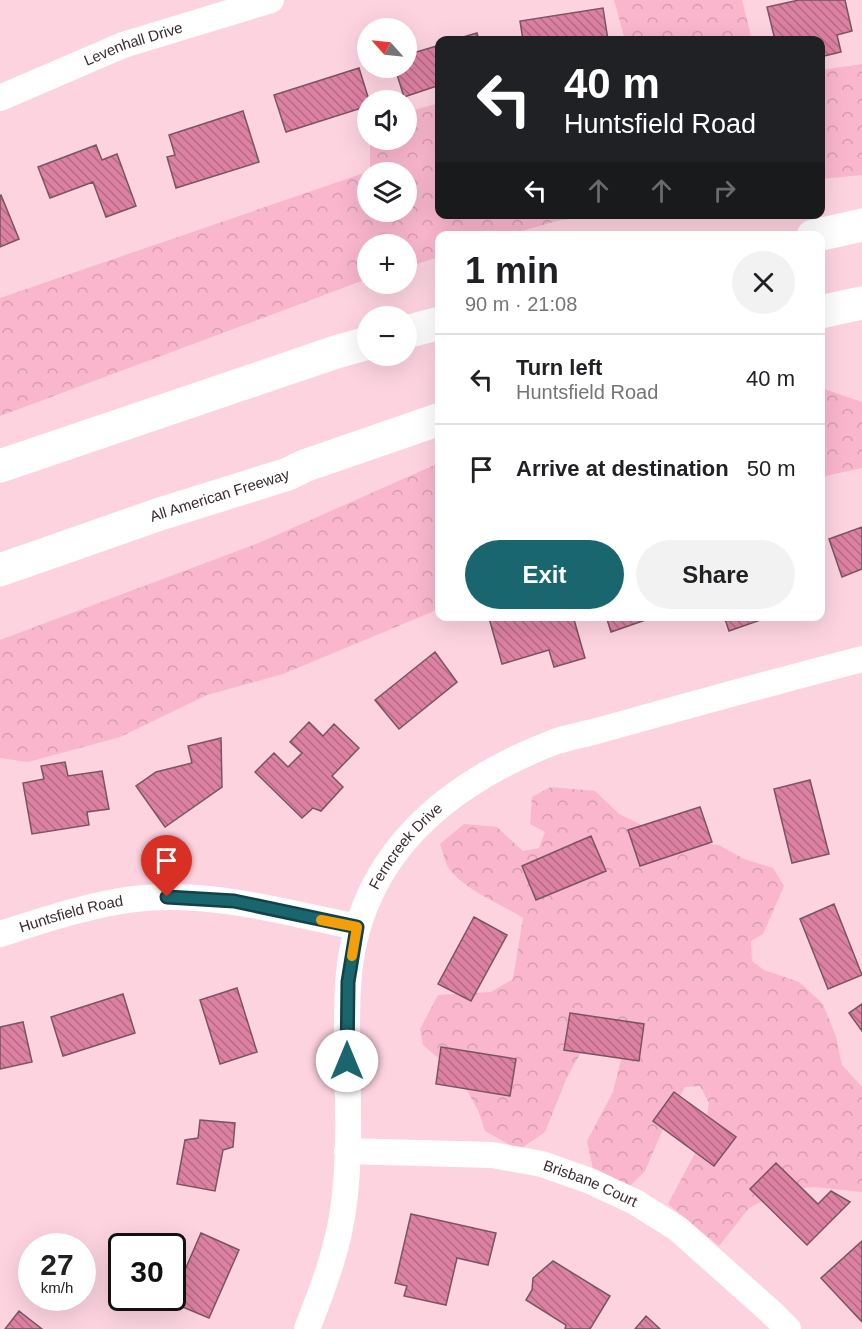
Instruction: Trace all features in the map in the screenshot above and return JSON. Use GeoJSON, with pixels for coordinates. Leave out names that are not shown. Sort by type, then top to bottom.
{"type":"FeatureCollection","features":[{"type":"Feature","properties":{"kind":"highway"},"geometry":{"type":"LineString","coordinates":[[825,233],[862,225]]}},
{"type":"Feature","properties":{"kind":"highway"},"geometry":{"type":"LineString","coordinates":[[825,311],[862,303]]}},
{"type":"Feature","properties":{"kind":"highway"},"geometry":{"type":"LineString","coordinates":[[417,330],[435,324]]}},
{"type":"Feature","properties":{"kind":"highway"},"geometry":{"type":"LineString","coordinates":[[0,466],[357,346]]}},
{"type":"Feature","properties":{"kind":"highway","name":"All American Freeway"},"geometry":{"type":"LineString","coordinates":[[0,570],[160,514],[288,474],[304,466],[435,421]]}},
{"type":"Feature","properties":{"kind":"street","name":"Levenhall Drive"},"geometry":{"type":"LineString","coordinates":[[0,98],[123,45],[271,0]]}},
{"type":"Feature","properties":{"kind":"street","name":"Ferncreek Drive"},"geometry":{"type":"LineString","coordinates":[[307,1329],[325,1284],[339,1236],[344,1203],[347,1151],[348,982],[357,927],[378,879],[396,851],[418,825],[456,793],[488,772],[555,742],[861,662]]}},
{"type":"Feature","properties":{"kind":"street","name":"Huntsfield Road"},"geometry":{"type":"LineString","coordinates":[[0,934],[84,908],[134,899],[167,897],[234,901],[357,927]]}},
{"type":"Feature","properties":{"kind":"street","name":"Brisbane Court"},"geometry":{"type":"LineString","coordinates":[[347,1151],[492,1155],[542,1164],[590,1181],[635,1202],[678,1229],[788,1329]]}},
{"type":"Feature","properties":{"kind":"green space"},"geometry":{"type":"Polygon","coordinates":[[[614,0],[742,0],[751,36],[624,36],[614,0]]]}},
{"type":"Feature","properties":{"kind":"green space"},"geometry":{"type":"Polygon","coordinates":[[[862,64],[862,175],[825,179],[825,69],[862,64]]]}},
{"type":"Feature","properties":{"kind":"green space"},"geometry":{"type":"Polygon","coordinates":[[[435,104],[435,219],[570,219],[522,231],[435,231],[435,258],[417,264],[417,234],[357,234],[357,283],[0,416],[0,298],[357,175],[357,222],[417,222],[417,162],[370,162],[370,150],[417,150],[417,109],[435,104]]]}},
{"type":"Feature","properties":{"kind":"green space"},"geometry":{"type":"Polygon","coordinates":[[[825,389],[862,402],[862,468],[825,476],[825,389]]]}},
{"type":"Feature","properties":{"kind":"green space"},"geometry":{"type":"Polygon","coordinates":[[[435,465],[435,611],[283,674],[207,695],[120,737],[28,762],[0,758],[0,640],[261,542],[435,465]]]}},
{"type":"Feature","properties":{"kind":"green space"},"geometry":{"type":"Polygon","coordinates":[[[551,787],[595,791],[619,814],[673,840],[719,845],[744,859],[773,868],[784,886],[763,934],[751,941],[752,961],[764,970],[799,982],[823,1004],[836,1037],[842,1065],[862,1087],[862,1192],[814,1187],[779,1191],[748,1209],[719,1246],[668,1204],[704,1136],[709,1103],[700,1086],[685,1087],[669,1115],[645,1171],[627,1189],[593,1169],[587,1141],[613,1092],[623,1052],[587,1042],[567,1077],[545,1132],[519,1150],[485,1131],[478,1110],[458,1075],[423,1045],[420,1029],[438,995],[491,992],[513,979],[523,918],[463,883],[448,867],[440,844],[464,824],[497,827],[523,851],[539,848],[545,832],[530,824],[532,797],[551,787]]]}},
{"type":"Feature","properties":{"kind":"building"},"geometry":{"type":"Polygon","coordinates":[[[799,0],[845,0],[852,31],[837,35],[841,52],[825,56],[825,36],[774,36],[767,7],[799,0]]]}},
{"type":"Feature","properties":{"kind":"building"},"geometry":{"type":"Polygon","coordinates":[[[603,8],[607,36],[522,36],[520,21],[603,8]]]}},
{"type":"Feature","properties":{"kind":"building"},"geometry":{"type":"Polygon","coordinates":[[[435,46],[435,87],[417,93],[417,90],[402,90],[398,78],[417,78],[417,52],[435,46]]]}},
{"type":"Feature","properties":{"kind":"building"},"geometry":{"type":"Polygon","coordinates":[[[357,69],[357,78],[362,78],[366,90],[357,90],[357,109],[286,132],[274,95],[357,69]]]}},
{"type":"Feature","properties":{"kind":"building"},"geometry":{"type":"Polygon","coordinates":[[[243,111],[259,162],[176,188],[167,157],[175,155],[169,135],[243,111]]]}},
{"type":"Feature","properties":{"kind":"building"},"geometry":{"type":"Polygon","coordinates":[[[96,145],[102,160],[117,154],[136,206],[106,217],[93,182],[50,198],[38,167],[96,145]]]}},
{"type":"Feature","properties":{"kind":"building"},"geometry":{"type":"Polygon","coordinates":[[[0,196],[19,239],[0,247],[0,196]]]}},
{"type":"Feature","properties":{"kind":"building"},"geometry":{"type":"Polygon","coordinates":[[[862,527],[862,569],[842,577],[829,539],[862,527]]]}},
{"type":"Feature","properties":{"kind":"building"},"geometry":{"type":"Polygon","coordinates":[[[490,621],[574,621],[585,658],[554,667],[549,650],[502,664],[490,621]]]}},
{"type":"Feature","properties":{"kind":"building"},"geometry":{"type":"Polygon","coordinates":[[[608,621],[643,621],[611,632],[608,621]]]}},
{"type":"Feature","properties":{"kind":"building"},"geometry":{"type":"Polygon","coordinates":[[[726,621],[758,621],[729,631],[726,621]]]}},
{"type":"Feature","properties":{"kind":"building"},"geometry":{"type":"Polygon","coordinates":[[[435,652],[457,682],[399,729],[375,700],[435,652]]]}},
{"type":"Feature","properties":{"kind":"building"},"geometry":{"type":"Polygon","coordinates":[[[309,722],[323,736],[334,724],[359,748],[332,776],[343,787],[321,811],[313,808],[302,818],[255,772],[274,753],[288,767],[302,753],[290,742],[309,722]]]}},
{"type":"Feature","properties":{"kind":"building"},"geometry":{"type":"Polygon","coordinates":[[[221,738],[222,787],[165,827],[136,786],[156,772],[192,763],[188,746],[221,738]]]}},
{"type":"Feature","properties":{"kind":"building"},"geometry":{"type":"Polygon","coordinates":[[[65,762],[68,776],[102,771],[109,809],[87,812],[89,825],[32,834],[23,783],[44,779],[41,766],[65,762]]]}},
{"type":"Feature","properties":{"kind":"building"},"geometry":{"type":"Polygon","coordinates":[[[810,780],[829,854],[792,863],[774,789],[810,780]]]}},
{"type":"Feature","properties":{"kind":"building"},"geometry":{"type":"Polygon","coordinates":[[[700,807],[712,842],[640,866],[628,830],[700,807]]]}},
{"type":"Feature","properties":{"kind":"building"},"geometry":{"type":"Polygon","coordinates":[[[591,836],[606,871],[536,900],[522,866],[591,836]]]}},
{"type":"Feature","properties":{"kind":"building"},"geometry":{"type":"Polygon","coordinates":[[[834,904],[862,975],[828,989],[800,919],[834,904]]]}},
{"type":"Feature","properties":{"kind":"building"},"geometry":{"type":"Polygon","coordinates":[[[474,917],[507,935],[471,1001],[438,984],[474,917]]]}},
{"type":"Feature","properties":{"kind":"building"},"geometry":{"type":"Polygon","coordinates":[[[237,988],[257,1052],[220,1064],[200,1000],[237,988]]]}},
{"type":"Feature","properties":{"kind":"building"},"geometry":{"type":"Polygon","coordinates":[[[123,994],[135,1033],[63,1056],[51,1017],[123,994]]]}},
{"type":"Feature","properties":{"kind":"building"},"geometry":{"type":"Polygon","coordinates":[[[862,1004],[862,1031],[849,1013],[862,1004]]]}},
{"type":"Feature","properties":{"kind":"building"},"geometry":{"type":"Polygon","coordinates":[[[570,1013],[644,1024],[639,1061],[564,1050],[570,1013]]]}},
{"type":"Feature","properties":{"kind":"building"},"geometry":{"type":"Polygon","coordinates":[[[23,1022],[32,1062],[0,1069],[0,1027],[23,1022]]]}},
{"type":"Feature","properties":{"kind":"building"},"geometry":{"type":"Polygon","coordinates":[[[441,1047],[516,1059],[510,1096],[436,1084],[441,1047]]]}},
{"type":"Feature","properties":{"kind":"building"},"geometry":{"type":"Polygon","coordinates":[[[674,1092],[736,1137],[714,1166],[653,1121],[674,1092]]]}},
{"type":"Feature","properties":{"kind":"building"},"geometry":{"type":"Polygon","coordinates":[[[200,1120],[235,1123],[233,1147],[223,1150],[215,1191],[177,1184],[185,1140],[198,1138],[200,1120]]]}},
{"type":"Feature","properties":{"kind":"building"},"geometry":{"type":"Polygon","coordinates":[[[776,1163],[818,1204],[831,1191],[850,1202],[807,1245],[750,1189],[776,1163]]]}},
{"type":"Feature","properties":{"kind":"building"},"geometry":{"type":"Polygon","coordinates":[[[411,1214],[496,1233],[488,1265],[457,1258],[446,1305],[404,1296],[407,1286],[395,1283],[411,1214]]]}},
{"type":"Feature","properties":{"kind":"building"},"geometry":{"type":"Polygon","coordinates":[[[201,1233],[239,1250],[209,1318],[186,1308],[186,1268],[201,1233]]]}},
{"type":"Feature","properties":{"kind":"building"},"geometry":{"type":"Polygon","coordinates":[[[862,1241],[862,1322],[821,1278],[862,1241]]]}},
{"type":"Feature","properties":{"kind":"building"},"geometry":{"type":"Polygon","coordinates":[[[553,1261],[610,1296],[590,1329],[565,1329],[566,1325],[526,1300],[532,1290],[533,1278],[553,1261]]]}},
{"type":"Feature","properties":{"kind":"building"},"geometry":{"type":"Polygon","coordinates":[[[19,1311],[42,1329],[5,1329],[19,1311]]]}},
{"type":"Feature","properties":{"kind":"building"},"geometry":{"type":"Polygon","coordinates":[[[646,1316],[660,1329],[635,1329],[646,1316]]]}},
{"type":"Feature","properties":{"kind":"slow traffic"},"geometry":{"type":"LineString","coordinates":[[321,920],[357,927],[352,956]]}},
{"type":"Feature","properties":{"kind":"route"},"geometry":{"type":"LineString","coordinates":[[167,897],[234,901],[357,927],[348,982],[347,1061]]}}]}
